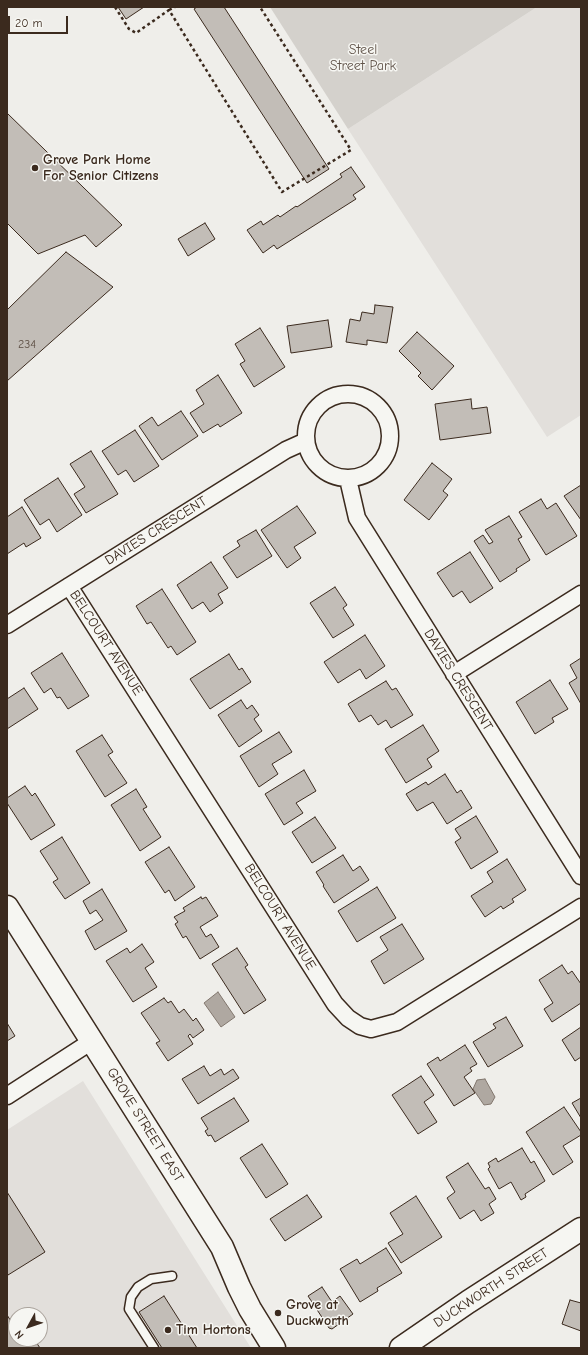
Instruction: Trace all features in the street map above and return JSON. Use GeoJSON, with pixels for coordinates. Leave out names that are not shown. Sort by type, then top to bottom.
{"type":"FeatureCollection","features":[{"type":"Feature","properties":{"kind":"street"},"geometry":{"type":"LineString","coordinates":[[350,394],[364,398],[377,406],[385,417],[390,431],[390,445],[384,458],[375,469],[362,476],[348,478],[336,477],[325,471],[316,463],[306,441],[307,426],[313,413],[323,402],[336,396],[350,394]]}},
{"type":"Feature","properties":{"kind":"street","name":"DAVIES CRESCENT"},"geometry":{"type":"LineString","coordinates":[[7,625],[286,450],[306,441]]}},
{"type":"Feature","properties":{"kind":"street","name":"DAVIES CRESCENT"},"geometry":{"type":"LineString","coordinates":[[348,478],[357,518],[581,876]]}},
{"type":"Feature","properties":{"kind":"street","name":"BELCOURT AVENUE"},"geometry":{"type":"LineString","coordinates":[[69,586],[335,1004],[348,1018],[360,1026],[371,1029],[397,1022],[581,907]]}},
{"type":"Feature","properties":{"kind":"street"},"geometry":{"type":"LineString","coordinates":[[454,674],[581,594]]}},
{"type":"Feature","properties":{"kind":"street","name":"GROVE STREET EAST"},"geometry":{"type":"LineString","coordinates":[[7,907],[222,1247],[242,1293],[274,1348]]}},
{"type":"Feature","properties":{"kind":"street"},"geometry":{"type":"LineString","coordinates":[[7,1096],[92,1041]]}},
{"type":"Feature","properties":{"kind":"street","name":"DUCKWORTH STREET"},"geometry":{"type":"LineString","coordinates":[[401,1348],[468,1302],[581,1230]]}},
{"type":"Feature","properties":{"kind":"lane"},"geometry":{"type":"LineString","coordinates":[[154,1348],[129,1309],[131,1297],[138,1287],[151,1279],[172,1276]]}},
{"type":"Feature","properties":{"kind":"path"},"geometry":{"type":"LineString","coordinates":[[116,7],[129,29],[136,33],[175,7]]}},
{"type":"Feature","properties":{"kind":"path"},"geometry":{"type":"LineString","coordinates":[[169,10],[282,192],[351,150],[260,7]]}},
{"type":"Feature","properties":{"kind":"shaded area"},"geometry":{"type":"Polygon","coordinates":[[[537,7],[581,7],[581,415],[547,437],[348,129],[537,7]]]}},
{"type":"Feature","properties":{"kind":"shaded area"},"geometry":{"type":"Polygon","coordinates":[[[218,992],[235,1017],[221,1027],[204,1003],[218,992]]]}},
{"type":"Feature","properties":{"kind":"shaded area"},"geometry":{"type":"Polygon","coordinates":[[[485,1079],[495,1097],[491,1104],[484,1105],[473,1089],[477,1080],[485,1079]]]}},
{"type":"Feature","properties":{"kind":"shaded area"},"geometry":{"type":"Polygon","coordinates":[[[83,1081],[251,1348],[7,1348],[7,1130],[83,1081]]]}},
{"type":"Feature","properties":{"kind":"green space","name":"Steel Street Park"},"geometry":{"type":"Polygon","coordinates":[[[270,7],[537,7],[348,129],[270,7]]]}},
{"type":"Feature","properties":{"kind":"building"},"geometry":{"type":"Polygon","coordinates":[[[118,7],[144,7],[126,19],[118,7]]]}},
{"type":"Feature","properties":{"kind":"building"},"geometry":{"type":"Polygon","coordinates":[[[197,7],[224,7],[329,169],[307,183],[194,9],[197,7]]]}},
{"type":"Feature","properties":{"kind":"building","name":"Grove Park Home For Senior Citizens"},"geometry":{"type":"Polygon","coordinates":[[[7,113],[122,225],[96,247],[85,235],[38,254],[7,223],[7,113]]]}},
{"type":"Feature","properties":{"kind":"building"},"geometry":{"type":"Polygon","coordinates":[[[351,167],[365,187],[353,195],[356,199],[277,249],[274,245],[263,253],[247,230],[261,221],[263,225],[278,215],[280,217],[296,206],[297,207],[342,177],[340,174],[351,167]]]}},
{"type":"Feature","properties":{"kind":"building"},"geometry":{"type":"Polygon","coordinates":[[[205,223],[215,239],[188,256],[178,239],[205,223]]]}},
{"type":"Feature","properties":{"kind":"building"},"geometry":{"type":"Polygon","coordinates":[[[66,252],[113,287],[7,381],[7,310],[66,252]]]}},
{"type":"Feature","properties":{"kind":"building"},"geometry":{"type":"Polygon","coordinates":[[[375,305],[393,307],[387,343],[367,340],[367,345],[346,342],[350,319],[360,321],[362,312],[374,314],[375,305]]]}},
{"type":"Feature","properties":{"kind":"building"},"geometry":{"type":"Polygon","coordinates":[[[328,320],[332,347],[291,353],[287,326],[328,320]]]}},
{"type":"Feature","properties":{"kind":"building"},"geometry":{"type":"Polygon","coordinates":[[[260,328],[285,367],[254,387],[240,364],[245,361],[235,344],[260,328]]]}},
{"type":"Feature","properties":{"kind":"building"},"geometry":{"type":"Polygon","coordinates":[[[417,332],[454,366],[432,390],[418,376],[421,373],[399,351],[417,332]]]}},
{"type":"Feature","properties":{"kind":"building"},"geometry":{"type":"Polygon","coordinates":[[[218,375],[242,413],[220,427],[218,424],[203,433],[190,413],[204,404],[196,390],[218,375]]]}},
{"type":"Feature","properties":{"kind":"building"},"geometry":{"type":"Polygon","coordinates":[[[471,399],[472,409],[487,407],[491,433],[440,440],[435,404],[471,399]]]}},
{"type":"Feature","properties":{"kind":"building"},"geometry":{"type":"Polygon","coordinates":[[[181,411],[198,436],[162,460],[139,426],[152,417],[158,426],[181,411]]]}},
{"type":"Feature","properties":{"kind":"building"},"geometry":{"type":"Polygon","coordinates":[[[135,430],[159,466],[134,482],[126,470],[118,475],[102,451],[135,430]]]}},
{"type":"Feature","properties":{"kind":"building"},"geometry":{"type":"Polygon","coordinates":[[[91,451],[118,494],[86,513],[74,494],[85,487],[70,464],[91,451]]]}},
{"type":"Feature","properties":{"kind":"building"},"geometry":{"type":"Polygon","coordinates":[[[432,463],[452,479],[443,491],[448,495],[429,520],[404,500],[432,463]]]}},
{"type":"Feature","properties":{"kind":"building"},"geometry":{"type":"Polygon","coordinates":[[[58,478],[82,515],[57,532],[49,519],[40,525],[24,500],[58,478]]]}},
{"type":"Feature","properties":{"kind":"building"},"geometry":{"type":"Polygon","coordinates":[[[581,485],[581,520],[564,496],[581,485]]]}},
{"type":"Feature","properties":{"kind":"building"},"geometry":{"type":"Polygon","coordinates":[[[541,499],[547,509],[556,503],[577,536],[546,555],[519,512],[541,499]]]}},
{"type":"Feature","properties":{"kind":"building"},"geometry":{"type":"Polygon","coordinates":[[[297,506],[316,533],[294,547],[301,558],[287,568],[261,530],[297,506]]]}},
{"type":"Feature","properties":{"kind":"building"},"geometry":{"type":"Polygon","coordinates":[[[22,507],[41,538],[26,547],[24,543],[7,554],[7,517],[22,507]]]}},
{"type":"Feature","properties":{"kind":"building"},"geometry":{"type":"Polygon","coordinates":[[[509,516],[522,537],[518,539],[530,560],[500,582],[474,541],[483,535],[489,544],[493,542],[485,530],[509,516]]]}},
{"type":"Feature","properties":{"kind":"building"},"geometry":{"type":"Polygon","coordinates":[[[256,530],[272,556],[237,578],[223,557],[240,546],[237,541],[256,530]]]}},
{"type":"Feature","properties":{"kind":"building"},"geometry":{"type":"Polygon","coordinates":[[[470,552],[493,588],[470,603],[462,591],[453,597],[437,573],[470,552]]]}},
{"type":"Feature","properties":{"kind":"building"},"geometry":{"type":"Polygon","coordinates":[[[211,562],[228,588],[218,594],[223,603],[210,612],[203,602],[192,609],[177,585],[211,562]]]}},
{"type":"Feature","properties":{"kind":"building"},"geometry":{"type":"Polygon","coordinates":[[[335,587],[347,605],[343,608],[354,625],[333,638],[310,603],[335,587]]]}},
{"type":"Feature","properties":{"kind":"building"},"geometry":{"type":"Polygon","coordinates":[[[162,589],[196,642],[177,655],[171,646],[168,648],[151,622],[147,624],[136,606],[162,589]]]}},
{"type":"Feature","properties":{"kind":"building"},"geometry":{"type":"Polygon","coordinates":[[[365,635],[385,666],[366,679],[360,669],[338,683],[324,662],[365,635]]]}},
{"type":"Feature","properties":{"kind":"building"},"geometry":{"type":"Polygon","coordinates":[[[62,653],[89,696],[68,709],[60,697],[57,698],[51,688],[44,693],[31,673],[62,653]]]}},
{"type":"Feature","properties":{"kind":"building"},"geometry":{"type":"Polygon","coordinates":[[[229,654],[239,670],[242,668],[251,682],[210,709],[190,679],[229,654]]]}},
{"type":"Feature","properties":{"kind":"building"},"geometry":{"type":"Polygon","coordinates":[[[581,658],[581,704],[569,683],[577,678],[570,665],[581,658]]]}},
{"type":"Feature","properties":{"kind":"building"},"geometry":{"type":"Polygon","coordinates":[[[550,680],[568,709],[552,718],[554,722],[535,734],[516,702],[550,680]]]}},
{"type":"Feature","properties":{"kind":"building"},"geometry":{"type":"Polygon","coordinates":[[[386,681],[392,690],[396,688],[413,715],[391,728],[386,720],[378,725],[371,715],[359,722],[348,704],[386,681]]]}},
{"type":"Feature","properties":{"kind":"building"},"geometry":{"type":"Polygon","coordinates":[[[24,688],[38,709],[7,729],[7,699],[24,688]]]}},
{"type":"Feature","properties":{"kind":"building"},"geometry":{"type":"Polygon","coordinates":[[[241,700],[247,709],[252,705],[259,715],[254,719],[262,731],[239,747],[218,715],[241,700]]]}},
{"type":"Feature","properties":{"kind":"building"},"geometry":{"type":"Polygon","coordinates":[[[423,725],[439,751],[427,759],[432,767],[406,783],[385,749],[423,725]]]}},
{"type":"Feature","properties":{"kind":"building"},"geometry":{"type":"Polygon","coordinates":[[[279,732],[292,752],[272,764],[278,774],[259,787],[240,756],[279,732]]]}},
{"type":"Feature","properties":{"kind":"building"},"geometry":{"type":"Polygon","coordinates":[[[102,735],[113,752],[108,755],[127,783],[105,797],[76,751],[102,735]]]}},
{"type":"Feature","properties":{"kind":"building"},"geometry":{"type":"Polygon","coordinates":[[[304,770],[316,791],[296,803],[303,813],[284,825],[265,794],[304,770]]]}},
{"type":"Feature","properties":{"kind":"building"},"geometry":{"type":"Polygon","coordinates":[[[445,774],[457,793],[461,790],[472,808],[447,824],[433,802],[417,811],[406,794],[426,782],[428,785],[445,774]]]}},
{"type":"Feature","properties":{"kind":"building"},"geometry":{"type":"Polygon","coordinates":[[[25,786],[32,796],[35,793],[55,825],[31,840],[7,803],[7,798],[25,786]]]}},
{"type":"Feature","properties":{"kind":"building"},"geometry":{"type":"Polygon","coordinates":[[[136,789],[147,807],[143,809],[161,837],[140,851],[111,805],[136,789]]]}},
{"type":"Feature","properties":{"kind":"building"},"geometry":{"type":"Polygon","coordinates":[[[476,816],[498,852],[471,869],[455,842],[461,838],[455,829],[476,816]]]}},
{"type":"Feature","properties":{"kind":"building"},"geometry":{"type":"Polygon","coordinates":[[[315,817],[336,848],[312,863],[292,832],[315,817]]]}},
{"type":"Feature","properties":{"kind":"building"},"geometry":{"type":"Polygon","coordinates":[[[62,837],[90,883],[65,899],[53,882],[58,879],[40,851],[62,837]]]}},
{"type":"Feature","properties":{"kind":"building"},"geometry":{"type":"Polygon","coordinates":[[[169,847],[195,887],[175,901],[169,890],[165,893],[145,862],[169,847]]]}},
{"type":"Feature","properties":{"kind":"building"},"geometry":{"type":"Polygon","coordinates":[[[343,855],[353,871],[360,866],[369,880],[334,903],[316,872],[343,855]]]}},
{"type":"Feature","properties":{"kind":"building"},"geometry":{"type":"Polygon","coordinates":[[[507,859],[526,890],[512,899],[514,902],[503,909],[501,906],[485,917],[471,896],[493,882],[487,872],[507,859]]]}},
{"type":"Feature","properties":{"kind":"building"},"geometry":{"type":"Polygon","coordinates":[[[377,887],[396,918],[357,942],[338,911],[377,887]]]}},
{"type":"Feature","properties":{"kind":"building"},"geometry":{"type":"Polygon","coordinates":[[[102,889],[127,931],[95,950],[85,931],[103,920],[96,910],[90,914],[83,901],[102,889]]]}},
{"type":"Feature","properties":{"kind":"building"},"geometry":{"type":"Polygon","coordinates":[[[201,897],[202,899],[206,897],[218,916],[200,927],[206,937],[211,934],[219,947],[200,959],[186,936],[183,938],[175,924],[178,922],[174,917],[185,911],[183,908],[201,897]]]}},
{"type":"Feature","properties":{"kind":"building"},"geometry":{"type":"Polygon","coordinates":[[[402,924],[424,959],[384,984],[371,961],[388,950],[380,937],[402,924]]]}},
{"type":"Feature","properties":{"kind":"building"},"geometry":{"type":"Polygon","coordinates":[[[142,944],[154,962],[145,968],[157,987],[133,1002],[106,961],[127,948],[130,953],[142,944]]]}},
{"type":"Feature","properties":{"kind":"building"},"geometry":{"type":"Polygon","coordinates":[[[237,948],[248,965],[245,967],[266,1000],[244,1014],[212,964],[237,948]]]}},
{"type":"Feature","properties":{"kind":"building"},"geometry":{"type":"Polygon","coordinates":[[[562,965],[568,974],[572,971],[581,984],[581,1003],[552,1022],[544,1009],[553,1003],[539,980],[562,965]]]}},
{"type":"Feature","properties":{"kind":"building"},"geometry":{"type":"Polygon","coordinates":[[[164,998],[168,1003],[171,1001],[179,1013],[184,1009],[193,1021],[196,1018],[204,1030],[193,1038],[190,1034],[188,1036],[193,1044],[168,1061],[156,1043],[160,1041],[141,1013],[164,998]]]}},
{"type":"Feature","properties":{"kind":"building"},"geometry":{"type":"Polygon","coordinates":[[[506,1017],[523,1046],[488,1067],[473,1042],[496,1028],[493,1024],[506,1017]]]}},
{"type":"Feature","properties":{"kind":"building"},"geometry":{"type":"Polygon","coordinates":[[[7,1023],[15,1036],[7,1041],[7,1023]]]}},
{"type":"Feature","properties":{"kind":"building"},"geometry":{"type":"Polygon","coordinates":[[[581,1027],[581,1057],[575,1061],[562,1040],[581,1027]]]}},
{"type":"Feature","properties":{"kind":"building"},"geometry":{"type":"Polygon","coordinates":[[[465,1045],[477,1064],[470,1068],[472,1071],[464,1077],[475,1093],[454,1106],[427,1064],[438,1057],[440,1061],[465,1045]]]}},
{"type":"Feature","properties":{"kind":"building"},"geometry":{"type":"Polygon","coordinates":[[[204,1066],[210,1076],[221,1069],[224,1075],[233,1069],[239,1078],[198,1104],[182,1079],[204,1066]]]}},
{"type":"Feature","properties":{"kind":"building"},"geometry":{"type":"Polygon","coordinates":[[[421,1076],[434,1095],[424,1102],[437,1122],[418,1134],[392,1095],[421,1076]]]}},
{"type":"Feature","properties":{"kind":"building"},"geometry":{"type":"Polygon","coordinates":[[[234,1098],[249,1121],[215,1142],[211,1135],[208,1136],[205,1131],[208,1129],[201,1118],[234,1098]]]}},
{"type":"Feature","properties":{"kind":"building"},"geometry":{"type":"Polygon","coordinates":[[[581,1098],[581,1118],[572,1103],[581,1098]]]}},
{"type":"Feature","properties":{"kind":"building"},"geometry":{"type":"Polygon","coordinates":[[[564,1107],[581,1132],[581,1135],[563,1146],[573,1162],[553,1175],[526,1132],[564,1107]]]}},
{"type":"Feature","properties":{"kind":"building"},"geometry":{"type":"Polygon","coordinates":[[[262,1144],[288,1184],[266,1198],[240,1158],[262,1144]]]}},
{"type":"Feature","properties":{"kind":"building"},"geometry":{"type":"Polygon","coordinates":[[[522,1148],[531,1163],[534,1161],[545,1181],[525,1194],[526,1197],[521,1200],[511,1182],[499,1189],[488,1169],[490,1167],[488,1163],[496,1158],[498,1162],[522,1148]]]}},
{"type":"Feature","properties":{"kind":"building"},"geometry":{"type":"Polygon","coordinates":[[[468,1163],[485,1189],[489,1187],[496,1199],[489,1204],[494,1213],[481,1221],[474,1210],[460,1219],[447,1198],[455,1192],[446,1177],[468,1163]]]}},
{"type":"Feature","properties":{"kind":"building"},"geometry":{"type":"Polygon","coordinates":[[[7,1192],[45,1252],[8,1275],[7,1272],[7,1192]]]}},
{"type":"Feature","properties":{"kind":"building"},"geometry":{"type":"Polygon","coordinates":[[[307,1195],[322,1217],[285,1241],[270,1219],[307,1195]]]}},
{"type":"Feature","properties":{"kind":"building"},"geometry":{"type":"Polygon","coordinates":[[[416,1196],[442,1237],[401,1263],[388,1243],[403,1234],[390,1213],[416,1196]]]}},
{"type":"Feature","properties":{"kind":"building"},"geometry":{"type":"Polygon","coordinates":[[[386,1248],[402,1273],[377,1288],[378,1291],[360,1302],[340,1269],[357,1259],[360,1264],[386,1248]]]}},
{"type":"Feature","properties":{"kind":"building"},"geometry":{"type":"Polygon","coordinates":[[[322,1287],[332,1302],[340,1296],[353,1314],[332,1329],[329,1328],[308,1296],[322,1287]]]}},
{"type":"Feature","properties":{"kind":"building","name":"Tim Hortons"},"geometry":{"type":"Polygon","coordinates":[[[164,1296],[197,1348],[162,1348],[139,1312],[164,1296]]]}},
{"type":"Feature","properties":{"kind":"building"},"geometry":{"type":"Polygon","coordinates":[[[570,1300],[581,1303],[581,1331],[562,1324],[570,1300]]]}},
{"type":"Feature","properties":{"kind":"building"},"geometry":{"type":"Polygon","coordinates":[[[7,1315],[8,1347],[40,1348],[7,1348],[7,1315]]]}},
{"type":"Feature","properties":{"kind":"place","name":"Grove Park Home For Senior Citizens"},"geometry":{"type":"Point","coordinates":[35,168]}},
{"type":"Feature","properties":{"kind":"place","name":"Grove at Duckworth"},"geometry":{"type":"Point","coordinates":[278,1313]}},
{"type":"Feature","properties":{"kind":"place","name":"Tim Hortons"},"geometry":{"type":"Point","coordinates":[168,1330]}}]}
